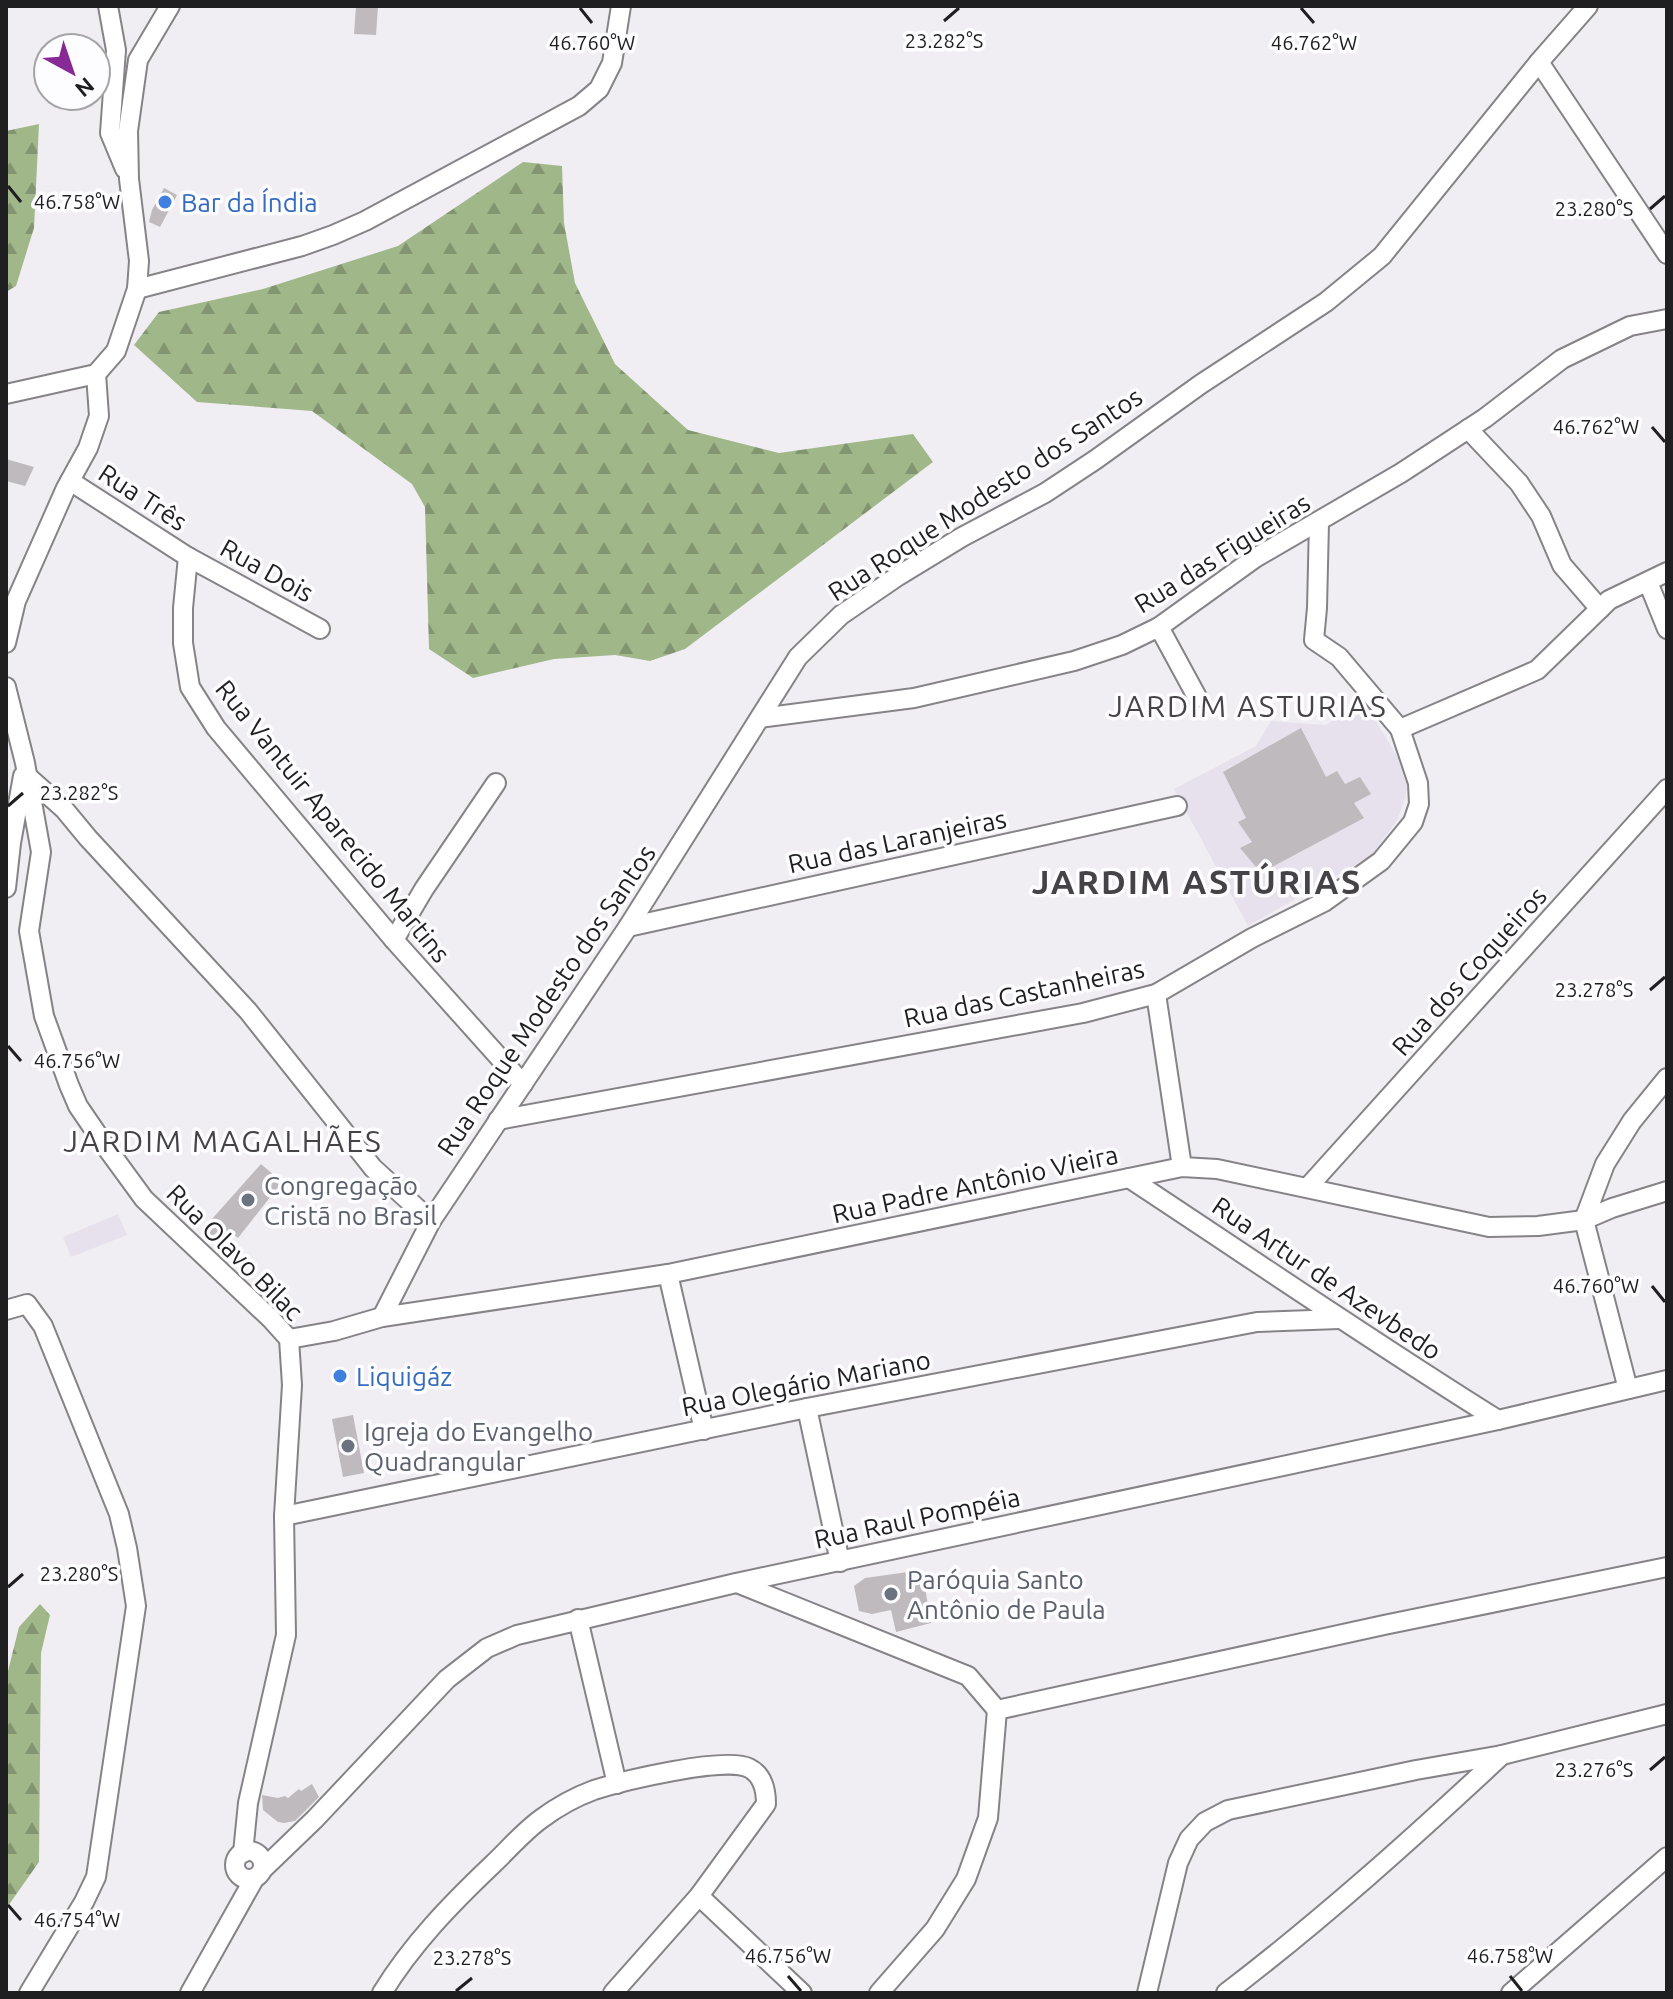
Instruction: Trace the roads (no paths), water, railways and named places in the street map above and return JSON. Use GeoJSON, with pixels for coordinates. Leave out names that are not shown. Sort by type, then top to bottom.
{"type":"FeatureCollection","features":[{"type":"Feature","properties":{"kind":"street"},"geometry":{"type":"LineString","coordinates":[[108,6],[116,50],[110,133],[129,179]]}},
{"type":"Feature","properties":{"kind":"street"},"geometry":{"type":"LineString","coordinates":[[6,394],[96,374],[116,351],[137,289],[139,261],[129,179],[128,131],[138,60],[170,6]]}},
{"type":"Feature","properties":{"kind":"street"},"geometry":{"type":"LineString","coordinates":[[137,289],[333,235],[579,106],[599,89],[612,63],[621,6]]}},
{"type":"Feature","properties":{"kind":"street","name":"Rua Roque Modesto dos Santos"},"geometry":{"type":"LineString","coordinates":[[382,1317],[431,1221],[628,927],[798,657],[841,615],[898,576],[962,537],[1045,493],[1095,460],[1201,384],[1326,302],[1382,256],[1588,6]]}},
{"type":"Feature","properties":{"kind":"street"},"geometry":{"type":"LineString","coordinates":[[1539,62],[1667,254]]}},
{"type":"Feature","properties":{"kind":"street","name":"Rua das Figueiras"},"geometry":{"type":"LineString","coordinates":[[760,718],[914,698],[1074,661],[1122,645],[1159,627],[1255,558],[1401,473],[1468,429],[1562,359],[1630,326],[1667,319]]}},
{"type":"Feature","properties":{"kind":"street"},"geometry":{"type":"LineString","coordinates":[[6,643],[16,601],[88,448],[99,416],[96,374]]}},
{"type":"Feature","properties":{"kind":"street"},"geometry":{"type":"LineString","coordinates":[[1468,429],[1519,483],[1541,516],[1562,565],[1600,609]]}},
{"type":"Feature","properties":{"kind":"street","name":"Rua Três"},"geometry":{"type":"LineString","coordinates":[[70,481],[188,557]]}},
{"type":"Feature","properties":{"kind":"street","name":"Rua das Castanheiras"},"geometry":{"type":"LineString","coordinates":[[498,1120],[1083,1013],[1156,994],[1252,938],[1324,902],[1381,861],[1413,822],[1419,804],[1418,783],[1400,729],[1339,657],[1314,640],[1319,522]]}},
{"type":"Feature","properties":{"kind":"street","name":"Rua Dois"},"geometry":{"type":"LineString","coordinates":[[188,557],[320,629]]}},
{"type":"Feature","properties":{"kind":"street","name":"Rua Vantuir Aparecido Martins"},"geometry":{"type":"LineString","coordinates":[[188,557],[183,643],[190,687],[216,728],[394,940],[523,1084]]}},
{"type":"Feature","properties":{"kind":"street"},"geometry":{"type":"LineString","coordinates":[[1400,729],[1537,670],[1609,600],[1667,572]]}},
{"type":"Feature","properties":{"kind":"street"},"geometry":{"type":"LineString","coordinates":[[1648,582],[1667,629]]}},
{"type":"Feature","properties":{"kind":"street"},"geometry":{"type":"LineString","coordinates":[[1159,627],[1197,697]]}},
{"type":"Feature","properties":{"kind":"street","name":"Rua Olavo Bilac"},"geometry":{"type":"LineString","coordinates":[[6,687],[41,852],[29,931],[44,1016],[78,1106],[144,1199],[289,1339],[292,1385],[284,1516],[286,1635],[248,1803],[243,1853],[256,1853],[263,1860],[258,1874]]}},
{"type":"Feature","properties":{"kind":"street"},"geometry":{"type":"LineString","coordinates":[[6,888],[11,843],[26,770]]}},
{"type":"Feature","properties":{"kind":"street"},"geometry":{"type":"LineString","coordinates":[[26,770],[248,1011],[373,1168],[431,1221]]}},
{"type":"Feature","properties":{"kind":"street"},"geometry":{"type":"LineString","coordinates":[[394,940],[424,889],[496,783]]}},
{"type":"Feature","properties":{"kind":"street","name":"Rua dos Coqueiros"},"geometry":{"type":"LineString","coordinates":[[1308,1187],[1667,789]]}},
{"type":"Feature","properties":{"kind":"street","name":"Rua das Laranjeiras"},"geometry":{"type":"LineString","coordinates":[[628,927],[1177,806]]}},
{"type":"Feature","properties":{"kind":"street"},"geometry":{"type":"LineString","coordinates":[[1156,994],[1182,1167]]}},
{"type":"Feature","properties":{"kind":"street"},"geometry":{"type":"LineString","coordinates":[[1628,1389],[1584,1220],[1605,1164],[1632,1121],[1667,1078]]}},
{"type":"Feature","properties":{"kind":"street","name":"Rua Padre Antônio Vieira"},"geometry":{"type":"LineString","coordinates":[[289,1339],[334,1331],[382,1317],[668,1274],[1182,1167],[1217,1169],[1489,1227],[1538,1226],[1584,1220],[1667,1191]]}},
{"type":"Feature","properties":{"kind":"street","name":"Rua Artur de Azevbedo"},"geometry":{"type":"LineString","coordinates":[[1129,1178],[1339,1319],[1498,1420]]}},
{"type":"Feature","properties":{"kind":"street"},"geometry":{"type":"LineString","coordinates":[[668,1274],[704,1430]]}},
{"type":"Feature","properties":{"kind":"street"},"geometry":{"type":"LineString","coordinates":[[6,1310],[27,1304],[43,1326],[119,1514],[136,1606],[96,1877],[29,1993]]}},
{"type":"Feature","properties":{"kind":"street","name":"Rua Olegário Mariano"},"geometry":{"type":"LineString","coordinates":[[284,1516],[807,1408],[1257,1322],[1339,1319]]}},
{"type":"Feature","properties":{"kind":"street","name":"Rua Raul Pompéia"},"geometry":{"type":"LineString","coordinates":[[258,1874],[315,1819],[447,1679],[487,1648],[517,1635],[736,1583],[1498,1420],[1667,1380]]}},
{"type":"Feature","properties":{"kind":"street"},"geometry":{"type":"LineString","coordinates":[[807,1408],[840,1562]]}},
{"type":"Feature","properties":{"kind":"street"},"geometry":{"type":"LineString","coordinates":[[997,1710],[1667,1567]]}},
{"type":"Feature","properties":{"kind":"street"},"geometry":{"type":"LineString","coordinates":[[736,1583],[968,1676],[997,1710],[988,1818],[966,1879],[935,1929],[879,1993]]}},
{"type":"Feature","properties":{"kind":"street"},"geometry":{"type":"LineString","coordinates":[[578,1619],[617,1784]]}},
{"type":"Feature","properties":{"kind":"street"},"geometry":{"type":"LineString","coordinates":[[1147,1993],[1178,1863],[1189,1839],[1205,1822],[1228,1810],[1502,1755],[1667,1714]]}},
{"type":"Feature","properties":{"kind":"street"},"geometry":{"type":"LineString","coordinates":[[1226,1993],[1314,1924],[1502,1755]]}},
{"type":"Feature","properties":{"kind":"street"},"geometry":{"type":"LineString","coordinates":[[382,1993],[396,1970],[443,1912],[539,1821],[566,1803],[617,1784],[681,1771],[734,1764],[750,1768],[761,1779],[766,1791],[766,1804],[699,1896],[613,1993]]}},
{"type":"Feature","properties":{"kind":"street"},"geometry":{"type":"LineString","coordinates":[[1511,1993],[1667,1857]]}},
{"type":"Feature","properties":{"kind":"street"},"geometry":{"type":"LineString","coordinates":[[190,1993],[258,1874]]}},
{"type":"Feature","properties":{"kind":"street"},"geometry":{"type":"LineString","coordinates":[[699,1896],[802,1993]]}},
{"type":"Feature","properties":{"kind":"place","name":"Bar da Índia"},"geometry":{"type":"Point","coordinates":[165,202]}},
{"type":"Feature","properties":{"kind":"place","name":"Congregação Cristã no Brasil"},"geometry":{"type":"Point","coordinates":[248,1200]}},
{"type":"Feature","properties":{"kind":"place","name":"Liquigáz"},"geometry":{"type":"Point","coordinates":[340,1376]}},
{"type":"Feature","properties":{"kind":"place","name":"Igreja do Evangelho Quadrangular"},"geometry":{"type":"Point","coordinates":[348,1446]}},
{"type":"Feature","properties":{"kind":"place","name":"Paróquia Santo Antônio de Paula"},"geometry":{"type":"Point","coordinates":[891,1594]}},
{"type":"Feature","properties":{"kind":"district","name":"JARDIM ASTURIAS"},"geometry":{"type":"Point","coordinates":[1248,706]}},
{"type":"Feature","properties":{"kind":"district","name":"JARDIM ASTÚRIAS"},"geometry":{"type":"Point","coordinates":[1197,881]}},
{"type":"Feature","properties":{"kind":"district","name":"JARDIM MAGALHÃES"},"geometry":{"type":"Point","coordinates":[223,1141]}}]}
